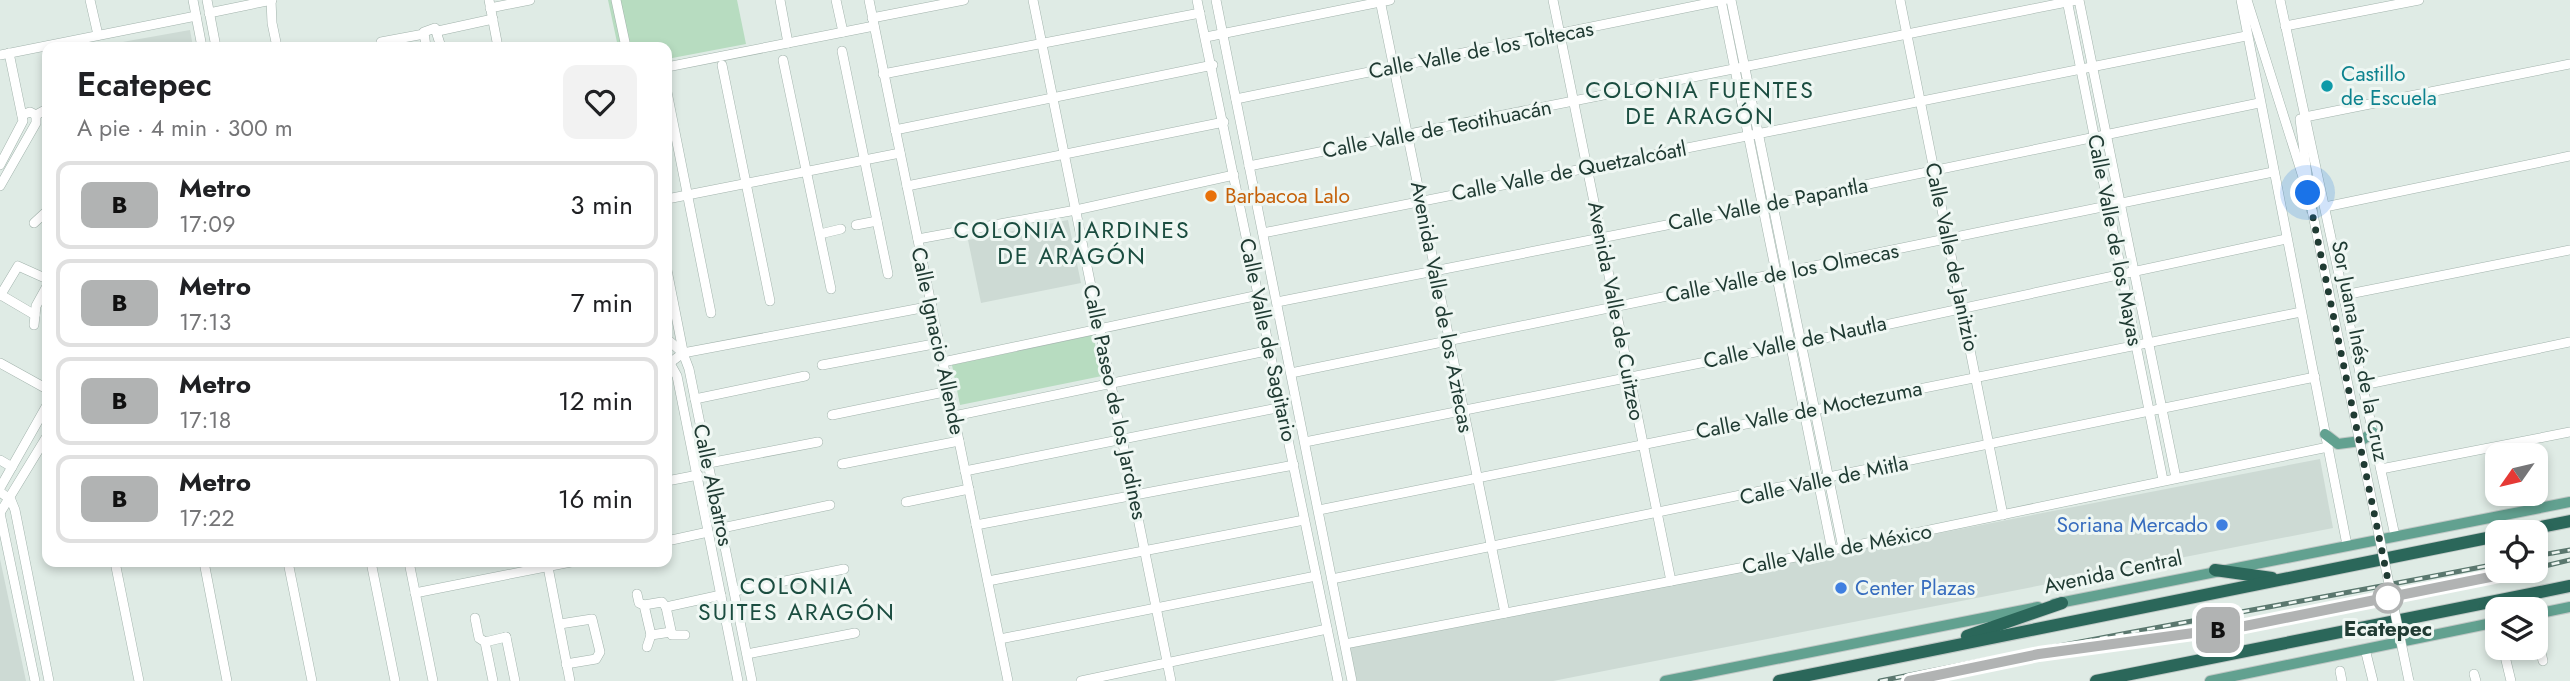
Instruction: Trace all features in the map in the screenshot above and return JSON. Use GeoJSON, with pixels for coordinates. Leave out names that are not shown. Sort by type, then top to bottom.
{"type":"FeatureCollection","features":[{"type":"Feature","properties":{"kind":"highway"},"geometry":{"type":"LineString","coordinates":[[2548,526],[2570,521]]}},
{"type":"Feature","properties":{"kind":"highway","name":"Avenida Central"},"geometry":{"type":"LineString","coordinates":[[1779,681],[2485,538]]}},
{"type":"Feature","properties":{"kind":"highway"},"geometry":{"type":"LineString","coordinates":[[2215,570],[2282,579]]}},
{"type":"Feature","properties":{"kind":"highway"},"geometry":{"type":"LineString","coordinates":[[2096,681],[2570,586]]}},
{"type":"Feature","properties":{"kind":"highway"},"geometry":{"type":"LineString","coordinates":[[1920,652],[2062,603]]}},
{"type":"Feature","properties":{"kind":"main road","name":"Sor Juana Inés de la Cruz"},"geometry":{"type":"LineString","coordinates":[[2308,193],[2312,211]]}},
{"type":"Feature","properties":{"kind":"main road"},"geometry":{"type":"LineString","coordinates":[[2325,434],[2338,444],[2349,444],[2373,432]]}},
{"type":"Feature","properties":{"kind":"main road","name":"Avenida Central"},"geometry":{"type":"LineString","coordinates":[[1665,681],[2215,570],[2570,502]]}},
{"type":"Feature","properties":{"kind":"main road"},"geometry":{"type":"LineString","coordinates":[[2548,612],[2570,607]]}},
{"type":"Feature","properties":{"kind":"main road"},"geometry":{"type":"LineString","coordinates":[[2210,681],[2261,676],[2365,649],[2485,624]]}},
{"type":"Feature","properties":{"kind":"street"},"geometry":{"type":"LineString","coordinates":[[90,0],[98,35]]}},
{"type":"Feature","properties":{"kind":"street"},"geometry":{"type":"LineString","coordinates":[[193,0],[201,42]]}},
{"type":"Feature","properties":{"kind":"street"},"geometry":{"type":"LineString","coordinates":[[207,0],[215,42]]}},
{"type":"Feature","properties":{"kind":"street"},"geometry":{"type":"LineString","coordinates":[[209,13],[271,0],[272,23],[277,42]]}},
{"type":"Feature","properties":{"kind":"street"},"geometry":{"type":"LineString","coordinates":[[498,42],[490,4],[530,0]]}},
{"type":"Feature","properties":{"kind":"street"},"geometry":{"type":"LineString","coordinates":[[616,0],[625,42]]}},
{"type":"Feature","properties":{"kind":"street"},"geometry":{"type":"LineString","coordinates":[[780,0],[788,43]]}},
{"type":"Feature","properties":{"kind":"street"},"geometry":{"type":"LineString","coordinates":[[836,0],[843,32]]}},
{"type":"Feature","properties":{"kind":"street","name":"Calle Ignacio Allende"},"geometry":{"type":"LineString","coordinates":[[869,0],[1008,681]]}},
{"type":"Feature","properties":{"kind":"street"},"geometry":{"type":"LineString","coordinates":[[672,66],[843,32],[964,0]]}},
{"type":"Feature","properties":{"kind":"street","name":"Calle Paseo de los Jardines"},"geometry":{"type":"LineString","coordinates":[[1034,0],[1171,681]]}},
{"type":"Feature","properties":{"kind":"street","name":"Calle Valle de Sagitario"},"geometry":{"type":"LineString","coordinates":[[1197,0],[1213,65],[1338,681]]}},
{"type":"Feature","properties":{"kind":"street","name":"Calle Valle de Sagitario"},"geometry":{"type":"LineString","coordinates":[[1216,0],[1353,681]]}},
{"type":"Feature","properties":{"kind":"street"},"geometry":{"type":"LineString","coordinates":[[1206,37],[1390,0]]}},
{"type":"Feature","properties":{"kind":"street","name":"Avenida Valle de Cuitzeo"},"geometry":{"type":"LineString","coordinates":[[1553,0],[1671,581]]}},
{"type":"Feature","properties":{"kind":"street"},"geometry":{"type":"LineString","coordinates":[[1725,0],[1796,344],[1817,482],[1832,550]]}},
{"type":"Feature","properties":{"kind":"street","name":"Calle Valle de los Toltecas"},"geometry":{"type":"LineString","coordinates":[[1236,99],[1725,0]]}},
{"type":"Feature","properties":{"kind":"street","name":"Calle Valle de Janitzio"},"geometry":{"type":"LineString","coordinates":[[1900,0],[2003,515]]}},
{"type":"Feature","properties":{"kind":"street","name":"Calle Valle de Teotihuacán"},"geometry":{"type":"LineString","coordinates":[[1250,166],[2073,0]]}},
{"type":"Feature","properties":{"kind":"street","name":"Calle Valle de los Mayas"},"geometry":{"type":"LineString","coordinates":[[2073,0],[2093,66],[2160,411],[2176,478]]}},
{"type":"Feature","properties":{"kind":"street","name":"Calle Valle de los Mayas"},"geometry":{"type":"LineString","coordinates":[[2073,0],[2081,69],[2163,480]]}},
{"type":"Feature","properties":{"kind":"street"},"geometry":{"type":"LineString","coordinates":[[2241,0],[2347,545]]}},
{"type":"Feature","properties":{"kind":"street","name":"Sor Juana Inés de la Cruz"},"geometry":{"type":"LineString","coordinates":[[2247,0],[2308,193]]}},
{"type":"Feature","properties":{"kind":"street"},"geometry":{"type":"LineString","coordinates":[[2280,0],[2395,536]]}},
{"type":"Feature","properties":{"kind":"street"},"geometry":{"type":"LineString","coordinates":[[2285,26],[2419,0]]}},
{"type":"Feature","properties":{"kind":"street","name":"Avenida Valle de los Aztecas"},"geometry":{"type":"LineString","coordinates":[[1380,1],[1505,613]]}},
{"type":"Feature","properties":{"kind":"street"},"geometry":{"type":"LineString","coordinates":[[883,74],[1200,13]]}},
{"type":"Feature","properties":{"kind":"street"},"geometry":{"type":"LineString","coordinates":[[63,42],[196,16]]}},
{"type":"Feature","properties":{"kind":"street"},"geometry":{"type":"LineString","coordinates":[[382,42],[424,34],[429,28],[438,31],[493,19]]}},
{"type":"Feature","properties":{"kind":"street"},"geometry":{"type":"LineString","coordinates":[[438,31],[440,42]]}},
{"type":"Feature","properties":{"kind":"street"},"geometry":{"type":"LineString","coordinates":[[424,34],[425,42]]}},
{"type":"Feature","properties":{"kind":"street","name":"Calle Valle de Quetzalcóatl"},"geometry":{"type":"LineString","coordinates":[[1263,233],[2246,36]]}},
{"type":"Feature","properties":{"kind":"street"},"geometry":{"type":"LineString","coordinates":[[0,165],[21,126],[22,115],[4,54],[42,46]]}},
{"type":"Feature","properties":{"kind":"street"},"geometry":{"type":"LineString","coordinates":[[842,51],[888,274]]}},
{"type":"Feature","properties":{"kind":"street"},"geometry":{"type":"LineString","coordinates":[[783,60],[831,289]]}},
{"type":"Feature","properties":{"kind":"street"},"geometry":{"type":"LineString","coordinates":[[2305,117],[2570,64]]}},
{"type":"Feature","properties":{"kind":"street"},"geometry":{"type":"LineString","coordinates":[[722,65],[770,301]]}},
{"type":"Feature","properties":{"kind":"street"},"geometry":{"type":"LineString","coordinates":[[895,130],[1213,65]]}},
{"type":"Feature","properties":{"kind":"street","name":"Sor Juana Inés de la Cruz"},"geometry":{"type":"LineString","coordinates":[[2296,83],[2308,193]]}},
{"type":"Feature","properties":{"kind":"street","name":"Calle Valle de Papantla"},"geometry":{"type":"LineString","coordinates":[[1277,302],[1768,205],[2259,103]]}},
{"type":"Feature","properties":{"kind":"street"},"geometry":{"type":"LineString","coordinates":[[22,115],[30,112],[36,115]]}},
{"type":"Feature","properties":{"kind":"street"},"geometry":{"type":"LineString","coordinates":[[36,115],[42,112]]}},
{"type":"Feature","properties":{"kind":"street"},"geometry":{"type":"LineString","coordinates":[[0,186],[36,123],[36,115]]}},
{"type":"Feature","properties":{"kind":"street"},"geometry":{"type":"LineString","coordinates":[[672,116],[711,313]]}},
{"type":"Feature","properties":{"kind":"street"},"geometry":{"type":"LineString","coordinates":[[907,186],[1224,122]]}},
{"type":"Feature","properties":{"kind":"street"},"geometry":{"type":"LineString","coordinates":[[672,198],[900,153]]}},
{"type":"Feature","properties":{"kind":"street"},"geometry":{"type":"LineString","coordinates":[[2325,207],[2570,156]]}},
{"type":"Feature","properties":{"kind":"street","name":"Calle Valle de los Olmecas"},"geometry":{"type":"LineString","coordinates":[[1291,373],[1449,339],[1782,275],[2273,172]]}},
{"type":"Feature","properties":{"kind":"street"},"geometry":{"type":"LineString","coordinates":[[918,239],[1076,210],[1234,175]]}},
{"type":"Feature","properties":{"kind":"street","name":"Sor Juana Inés de la Cruz"},"geometry":{"type":"LineString","coordinates":[[2312,211],[2409,681]]}},
{"type":"Feature","properties":{"kind":"street"},"geometry":{"type":"LineString","coordinates":[[34,223],[42,218]]}},
{"type":"Feature","properties":{"kind":"street"},"geometry":{"type":"LineString","coordinates":[[856,225],[877,221]]}},
{"type":"Feature","properties":{"kind":"street"},"geometry":{"type":"LineString","coordinates":[[820,234],[841,229]]}},
{"type":"Feature","properties":{"kind":"street","name":"Calle Valle de Nautla"},"geometry":{"type":"LineString","coordinates":[[1305,442],[1629,375],[1796,344],[1962,306],[2133,273],[2286,239]]}},
{"type":"Feature","properties":{"kind":"street"},"geometry":{"type":"LineString","coordinates":[[2344,295],[2570,250]]}},
{"type":"Feature","properties":{"kind":"street"},"geometry":{"type":"LineString","coordinates":[[42,277],[18,266],[0,295],[35,320],[36,306],[42,295]]}},
{"type":"Feature","properties":{"kind":"street"},"geometry":{"type":"LineString","coordinates":[[943,362],[1259,295]]}},
{"type":"Feature","properties":{"kind":"street","name":"Calle Albatros"},"geometry":{"type":"LineString","coordinates":[[672,296],[709,463],[752,681]]}},
{"type":"Feature","properties":{"kind":"street"},"geometry":{"type":"LineString","coordinates":[[672,358],[683,353],[932,306]]}},
{"type":"Feature","properties":{"kind":"street","name":"Calle Valle de Moctezuma"},"geometry":{"type":"LineString","coordinates":[[1318,510],[2301,312]]}},
{"type":"Feature","properties":{"kind":"street"},"geometry":{"type":"LineString","coordinates":[[2363,385],[2570,342]]}},
{"type":"Feature","properties":{"kind":"street"},"geometry":{"type":"LineString","coordinates":[[672,343],[683,353]]}},
{"type":"Feature","properties":{"kind":"street"},"geometry":{"type":"LineString","coordinates":[[822,365],[939,343]]}},
{"type":"Feature","properties":{"kind":"street"},"geometry":{"type":"LineString","coordinates":[[954,416],[1271,350]]}},
{"type":"Feature","properties":{"kind":"street"},"geometry":{"type":"LineString","coordinates":[[0,363],[42,386]]}},
{"type":"Feature","properties":{"kind":"street","name":"Calle Albatros"},"geometry":{"type":"LineString","coordinates":[[672,366],[677,376],[698,475],[738,681]]}},
{"type":"Feature","properties":{"kind":"street"},"geometry":{"type":"LineString","coordinates":[[695,399],[805,376]]}},
{"type":"Feature","properties":{"kind":"street","name":"Calle Valle de Mitla"},"geometry":{"type":"LineString","coordinates":[[1332,579],[1827,480],[2315,377]]}},
{"type":"Feature","properties":{"kind":"street"},"geometry":{"type":"LineString","coordinates":[[832,415],[949,391]]}},
{"type":"Feature","properties":{"kind":"street"},"geometry":{"type":"LineString","coordinates":[[965,471],[1282,407]]}},
{"type":"Feature","properties":{"kind":"street"},"geometry":{"type":"LineString","coordinates":[[1808,411],[1843,548]]}},
{"type":"Feature","properties":{"kind":"street"},"geometry":{"type":"LineString","coordinates":[[42,414],[0,490],[10,498],[15,510],[48,676],[34,677],[0,513],[10,498],[42,446]]}},
{"type":"Feature","properties":{"kind":"street"},"geometry":{"type":"LineString","coordinates":[[2381,469],[2570,432]]}},
{"type":"Feature","properties":{"kind":"street"},"geometry":{"type":"LineString","coordinates":[[842,464],[959,441]]}},
{"type":"Feature","properties":{"kind":"street"},"geometry":{"type":"LineString","coordinates":[[709,463],[818,442]]}},
{"type":"Feature","properties":{"kind":"street","name":"Calle Valle de México"},"geometry":{"type":"LineString","coordinates":[[1345,644],[1843,548],[2328,447]]}},
{"type":"Feature","properties":{"kind":"street"},"geometry":{"type":"LineString","coordinates":[[0,460],[12,467]]}},
{"type":"Feature","properties":{"kind":"street"},"geometry":{"type":"LineString","coordinates":[[976,525],[1294,465]]}},
{"type":"Feature","properties":{"kind":"street"},"geometry":{"type":"LineString","coordinates":[[672,480],[698,475]]}},
{"type":"Feature","properties":{"kind":"street"},"geometry":{"type":"LineString","coordinates":[[906,502],[969,489]]}},
{"type":"Feature","properties":{"kind":"street"},"geometry":{"type":"LineString","coordinates":[[722,528],[830,505]]}},
{"type":"Feature","properties":{"kind":"street"},"geometry":{"type":"LineString","coordinates":[[988,581],[1304,520]]}},
{"type":"Feature","properties":{"kind":"street"},"geometry":{"type":"LineString","coordinates":[[672,540],[708,532]]}},
{"type":"Feature","properties":{"kind":"street"},"geometry":{"type":"LineString","coordinates":[[117,567],[139,681]]}},
{"type":"Feature","properties":{"kind":"street"},"geometry":{"type":"LineString","coordinates":[[205,567],[227,681]]}},
{"type":"Feature","properties":{"kind":"street"},"geometry":{"type":"LineString","coordinates":[[289,567],[312,681]]}},
{"type":"Feature","properties":{"kind":"street"},"geometry":{"type":"LineString","coordinates":[[372,567],[395,681]]}},
{"type":"Feature","properties":{"kind":"street"},"geometry":{"type":"LineString","coordinates":[[410,567],[433,681]]}},
{"type":"Feature","properties":{"kind":"street"},"geometry":{"type":"LineString","coordinates":[[415,593],[548,567],[560,625],[558,630],[570,681]]}},
{"type":"Feature","properties":{"kind":"street"},"geometry":{"type":"LineString","coordinates":[[735,590],[844,569]]}},
{"type":"Feature","properties":{"kind":"street"},"geometry":{"type":"LineString","coordinates":[[1000,639],[1316,576]]}},
{"type":"Feature","properties":{"kind":"street"},"geometry":{"type":"LineString","coordinates":[[637,594],[639,603],[645,605],[662,602],[666,607],[671,632],[675,637],[685,635]]}},
{"type":"Feature","properties":{"kind":"street"},"geometry":{"type":"LineString","coordinates":[[666,607],[721,595]]}},
{"type":"Feature","properties":{"kind":"street"},"geometry":{"type":"LineString","coordinates":[[645,605],[651,635],[647,647]]}},
{"type":"Feature","properties":{"kind":"street"},"geometry":{"type":"LineString","coordinates":[[475,618],[479,638],[485,642],[493,681]]}},
{"type":"Feature","properties":{"kind":"street"},"geometry":{"type":"LineString","coordinates":[[560,625],[592,619],[600,652],[596,659],[566,664]]}},
{"type":"Feature","properties":{"kind":"street"},"geometry":{"type":"LineString","coordinates":[[1080,681],[1327,629]]}},
{"type":"Feature","properties":{"kind":"street"},"geometry":{"type":"LineString","coordinates":[[26,633],[38,630]]}},
{"type":"Feature","properties":{"kind":"street"},"geometry":{"type":"LineString","coordinates":[[651,635],[671,632]]}},
{"type":"Feature","properties":{"kind":"street"},"geometry":{"type":"LineString","coordinates":[[485,642],[509,634],[515,681]]}},
{"type":"Feature","properties":{"kind":"street"},"geometry":{"type":"LineString","coordinates":[[747,654],[855,634]]}},
{"type":"Feature","properties":{"kind":"street"},"geometry":{"type":"LineString","coordinates":[[2365,649],[2373,681]]}},
{"type":"Feature","properties":{"kind":"street"},"geometry":{"type":"LineString","coordinates":[[2506,660],[2511,681]]}},
{"type":"Feature","properties":{"kind":"shaded area"},"geometry":{"type":"Polygon","coordinates":[[[190,30],[192,42],[123,42],[190,30]]]}},
{"type":"Feature","properties":{"kind":"shaded area"},"geometry":{"type":"Polygon","coordinates":[[[1068,220],[1081,283],[981,303],[968,240],[1068,220]]]}},
{"type":"Feature","properties":{"kind":"shaded area","name":"Center Plazas"},"geometry":{"type":"Polygon","coordinates":[[[2320,459],[2333,528],[1553,681],[1357,681],[1349,648],[2320,459]]]}},
{"type":"Feature","properties":{"kind":"shaded area"},"geometry":{"type":"Polygon","coordinates":[[[0,559],[26,681],[0,681],[0,559]]]}},
{"type":"Feature","properties":{"kind":"green space"},"geometry":{"type":"Polygon","coordinates":[[[608,0],[737,0],[746,44],[672,58],[672,42],[617,42],[608,0]]]}},
{"type":"Feature","properties":{"kind":"green space"},"geometry":{"type":"Polygon","coordinates":[[[1093,335],[1102,376],[960,405],[952,365],[1093,335]]]}},
{"type":"Feature","properties":{"kind":"railway"},"geometry":{"type":"LineString","coordinates":[[2548,554],[2570,550]]}},
{"type":"Feature","properties":{"kind":"railway"},"geometry":{"type":"LineString","coordinates":[[2548,565],[2570,560]]}},
{"type":"Feature","properties":{"kind":"railway"},"geometry":{"type":"LineString","coordinates":[[1880,681],[2485,566]]}},
{"type":"Feature","properties":{"kind":"railway"},"geometry":{"type":"LineString","coordinates":[[2139,641],[2224,629],[2485,578]]}},
{"type":"Feature","properties":{"kind":"metro line","name":"B"},"geometry":{"type":"LineString","coordinates":[[1909,681],[2039,654],[2245,626],[2485,579]]}},
{"type":"Feature","properties":{"kind":"place","name":"Castillo de Escuela"},"geometry":{"type":"Point","coordinates":[2327,86]}},
{"type":"Feature","properties":{"kind":"place","name":"Barbacoa Lalo"},"geometry":{"type":"Point","coordinates":[1211,196]}},
{"type":"Feature","properties":{"kind":"place","name":"Soriana Mercado"},"geometry":{"type":"Point","coordinates":[2222,525]}},
{"type":"Feature","properties":{"kind":"place","name":"Center Plazas"},"geometry":{"type":"Point","coordinates":[1841,588]}},
{"type":"Feature","properties":{"kind":"place","name":"Ecatepec"},"geometry":{"type":"Point","coordinates":[2388,598]}},
{"type":"Feature","properties":{"kind":"district","name":"COLONIA FUENTES DE ARAGÓN"},"geometry":{"type":"Point","coordinates":[1700,103]}},
{"type":"Feature","properties":{"kind":"district","name":"COLONIA JARDINES DE ARAGÓN"},"geometry":{"type":"Point","coordinates":[1072,243]}},
{"type":"Feature","properties":{"kind":"district","name":"COLONIA SUITES ARAGÓN"},"geometry":{"type":"Point","coordinates":[797,599]}},
{"type":"Feature","properties":{"kind":"route"},"geometry":{"type":"LineString","coordinates":[[2308,193],[2390,590],[2388,598]]}}]}
